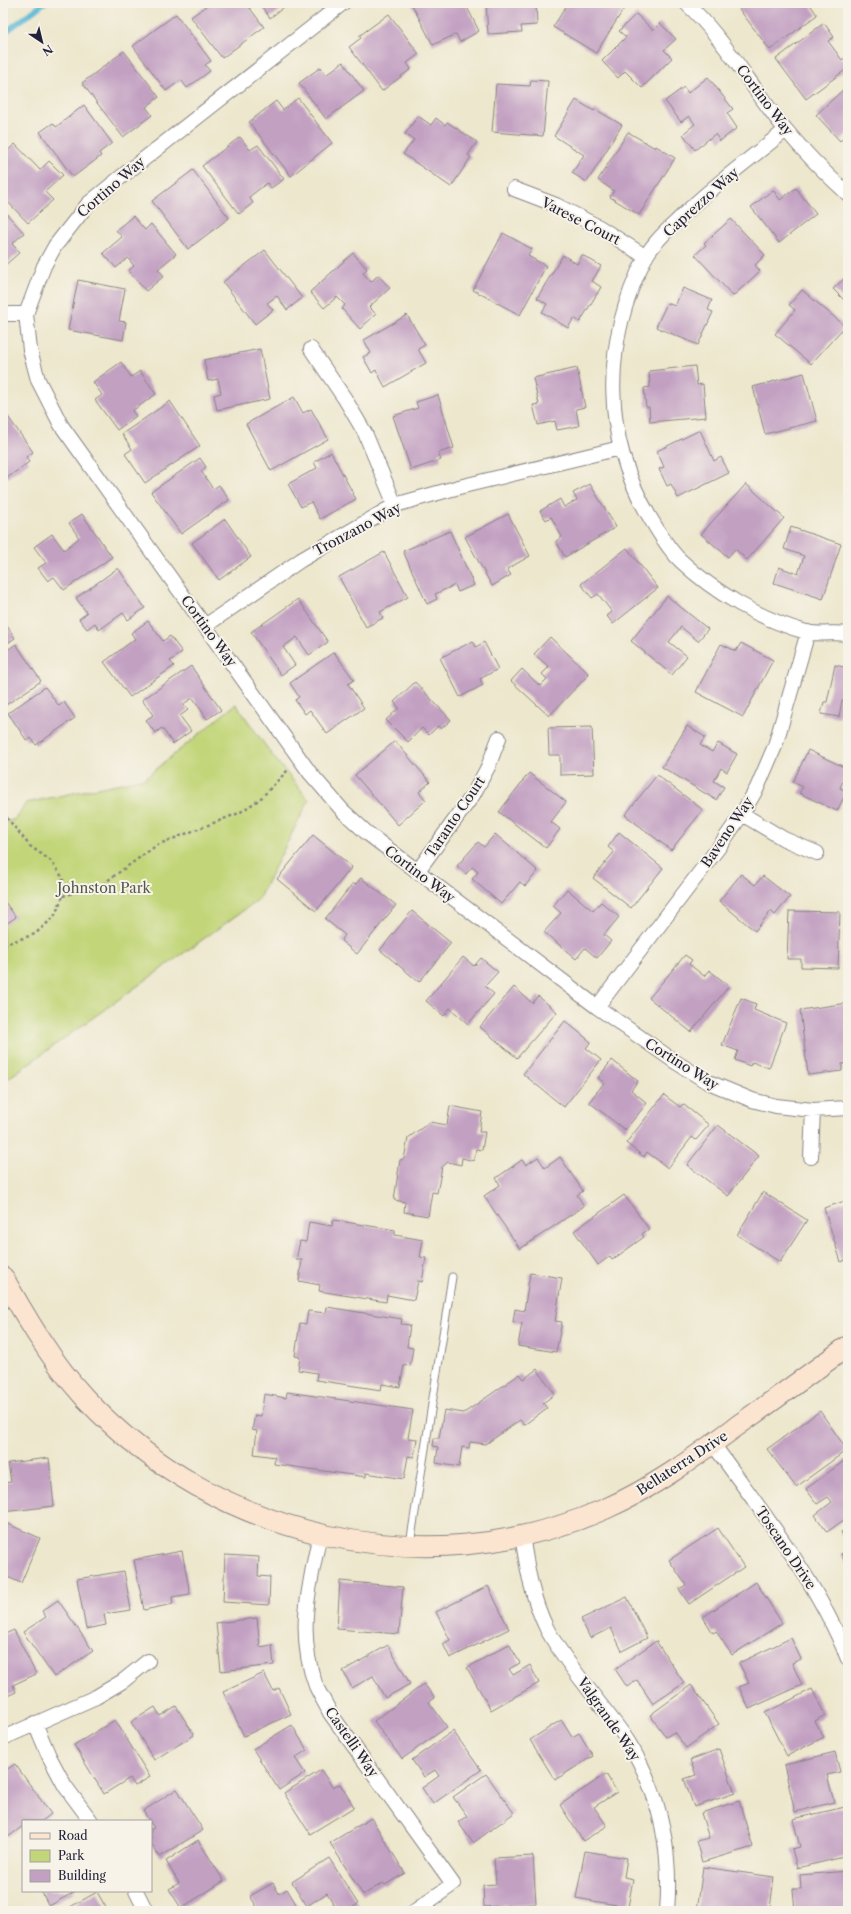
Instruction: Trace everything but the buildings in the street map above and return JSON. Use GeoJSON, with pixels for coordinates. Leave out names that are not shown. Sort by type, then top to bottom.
{"type":"FeatureCollection","features":[{"type":"Feature","properties":{"kind":"street","name":"Cortino Way"},"geometry":{"type":"LineString","coordinates":[[343,3],[88,204],[55,246],[44,266],[26,314],[30,350],[38,380],[61,425],[300,758],[343,811],[367,833],[416,872],[597,1007],[674,1061],[706,1081],[752,1100],[776,1106],[813,1110],[848,1108]]}},
{"type":"Feature","properties":{"kind":"street","name":"Cortino Way"},"geometry":{"type":"LineString","coordinates":[[686,3],[715,33],[786,130],[822,170],[848,194]]}},
{"type":"Feature","properties":{"kind":"street","name":"Caprezzo Way"},"geometry":{"type":"LineString","coordinates":[[786,130],[687,211],[663,235],[646,257],[619,326],[612,383],[620,448],[629,476],[644,508],[659,533],[679,560],[710,584],[744,606],[771,619],[808,632],[848,634]]}},
{"type":"Feature","properties":{"kind":"street","name":"Varese Court"},"geometry":{"type":"LineString","coordinates":[[514,189],[556,205],[599,227],[646,257]]}},
{"type":"Feature","properties":{"kind":"street"},"geometry":{"type":"LineString","coordinates":[[3,314],[26,314]]}},
{"type":"Feature","properties":{"kind":"street"},"geometry":{"type":"LineString","coordinates":[[311,349],[345,399],[365,433],[395,505]]}},
{"type":"Feature","properties":{"kind":"street","name":"Tronzano Way"},"geometry":{"type":"LineString","coordinates":[[205,626],[301,560],[395,505],[459,487],[620,448]]}},
{"type":"Feature","properties":{"kind":"street","name":"Baveno Way"},"geometry":{"type":"LineString","coordinates":[[597,1007],[719,847],[742,814],[757,788],[776,746],[808,632]]}},
{"type":"Feature","properties":{"kind":"street","name":"Taranto Court"},"geometry":{"type":"LineString","coordinates":[[416,872],[473,795],[488,767],[499,738]]}},
{"type":"Feature","properties":{"kind":"street"},"geometry":{"type":"LineString","coordinates":[[742,814],[784,839],[817,853]]}},
{"type":"Feature","properties":{"kind":"street"},"geometry":{"type":"LineString","coordinates":[[812,1157],[813,1110]]}},
{"type":"Feature","properties":{"kind":"street","name":"Bellaterra Drive"},"geometry":{"type":"LineString","coordinates":[[3,1277],[32,1327],[51,1356],[69,1379],[108,1421],[148,1455],[192,1484],[222,1500],[270,1520],[320,1534],[370,1543],[410,1546],[455,1545],[522,1536],[572,1522],[628,1498],[665,1478],[848,1346]]}},
{"type":"Feature","properties":{"kind":"street","name":"Toscano Drive"},"geometry":{"type":"LineString","coordinates":[[713,1444],[797,1562],[818,1597],[848,1659]]}},
{"type":"Feature","properties":{"kind":"street","name":"Castelli Way"},"geometry":{"type":"LineString","coordinates":[[320,1534],[306,1597],[304,1627],[308,1657],[316,1686],[330,1713],[453,1884],[415,1911]]}},
{"type":"Feature","properties":{"kind":"street","name":"Valgrande Way"},"geometry":{"type":"LineString","coordinates":[[522,1536],[528,1574],[534,1596],[547,1629],[559,1649],[626,1740],[645,1773],[659,1808],[667,1846],[669,1884],[667,1911]]}},
{"type":"Feature","properties":{"kind":"street"},"geometry":{"type":"LineString","coordinates":[[3,1738],[96,1697],[123,1681],[148,1661]]}},
{"type":"Feature","properties":{"kind":"street"},"geometry":{"type":"LineString","coordinates":[[36,1723],[49,1756],[65,1786],[89,1820]]}},
{"type":"Feature","properties":{"kind":"street"},"geometry":{"type":"LineString","coordinates":[[136,1892],[146,1911]]}},
{"type":"Feature","properties":{"kind":"lane"},"geometry":{"type":"LineString","coordinates":[[410,1546],[452,1277]]}},
{"type":"Feature","properties":{"kind":"path"},"geometry":{"type":"LineString","coordinates":[[63,896],[103,884],[157,845],[239,813],[260,799],[300,758]]}},
{"type":"Feature","properties":{"kind":"path"},"geometry":{"type":"LineString","coordinates":[[3,814],[30,846],[51,861],[63,878],[63,896],[54,917],[35,934],[3,945]]}},
{"type":"Feature","properties":{"kind":"green space","name":"Johnston Park"},"geometry":{"type":"Polygon","coordinates":[[[236,704],[272,755],[309,800],[258,900],[3,1082],[3,823],[15,819],[26,803],[145,778],[236,704]]]}},
{"type":"Feature","properties":{"kind":"waterway"},"geometry":{"type":"LineString","coordinates":[[3,34],[44,3]]}}]}
